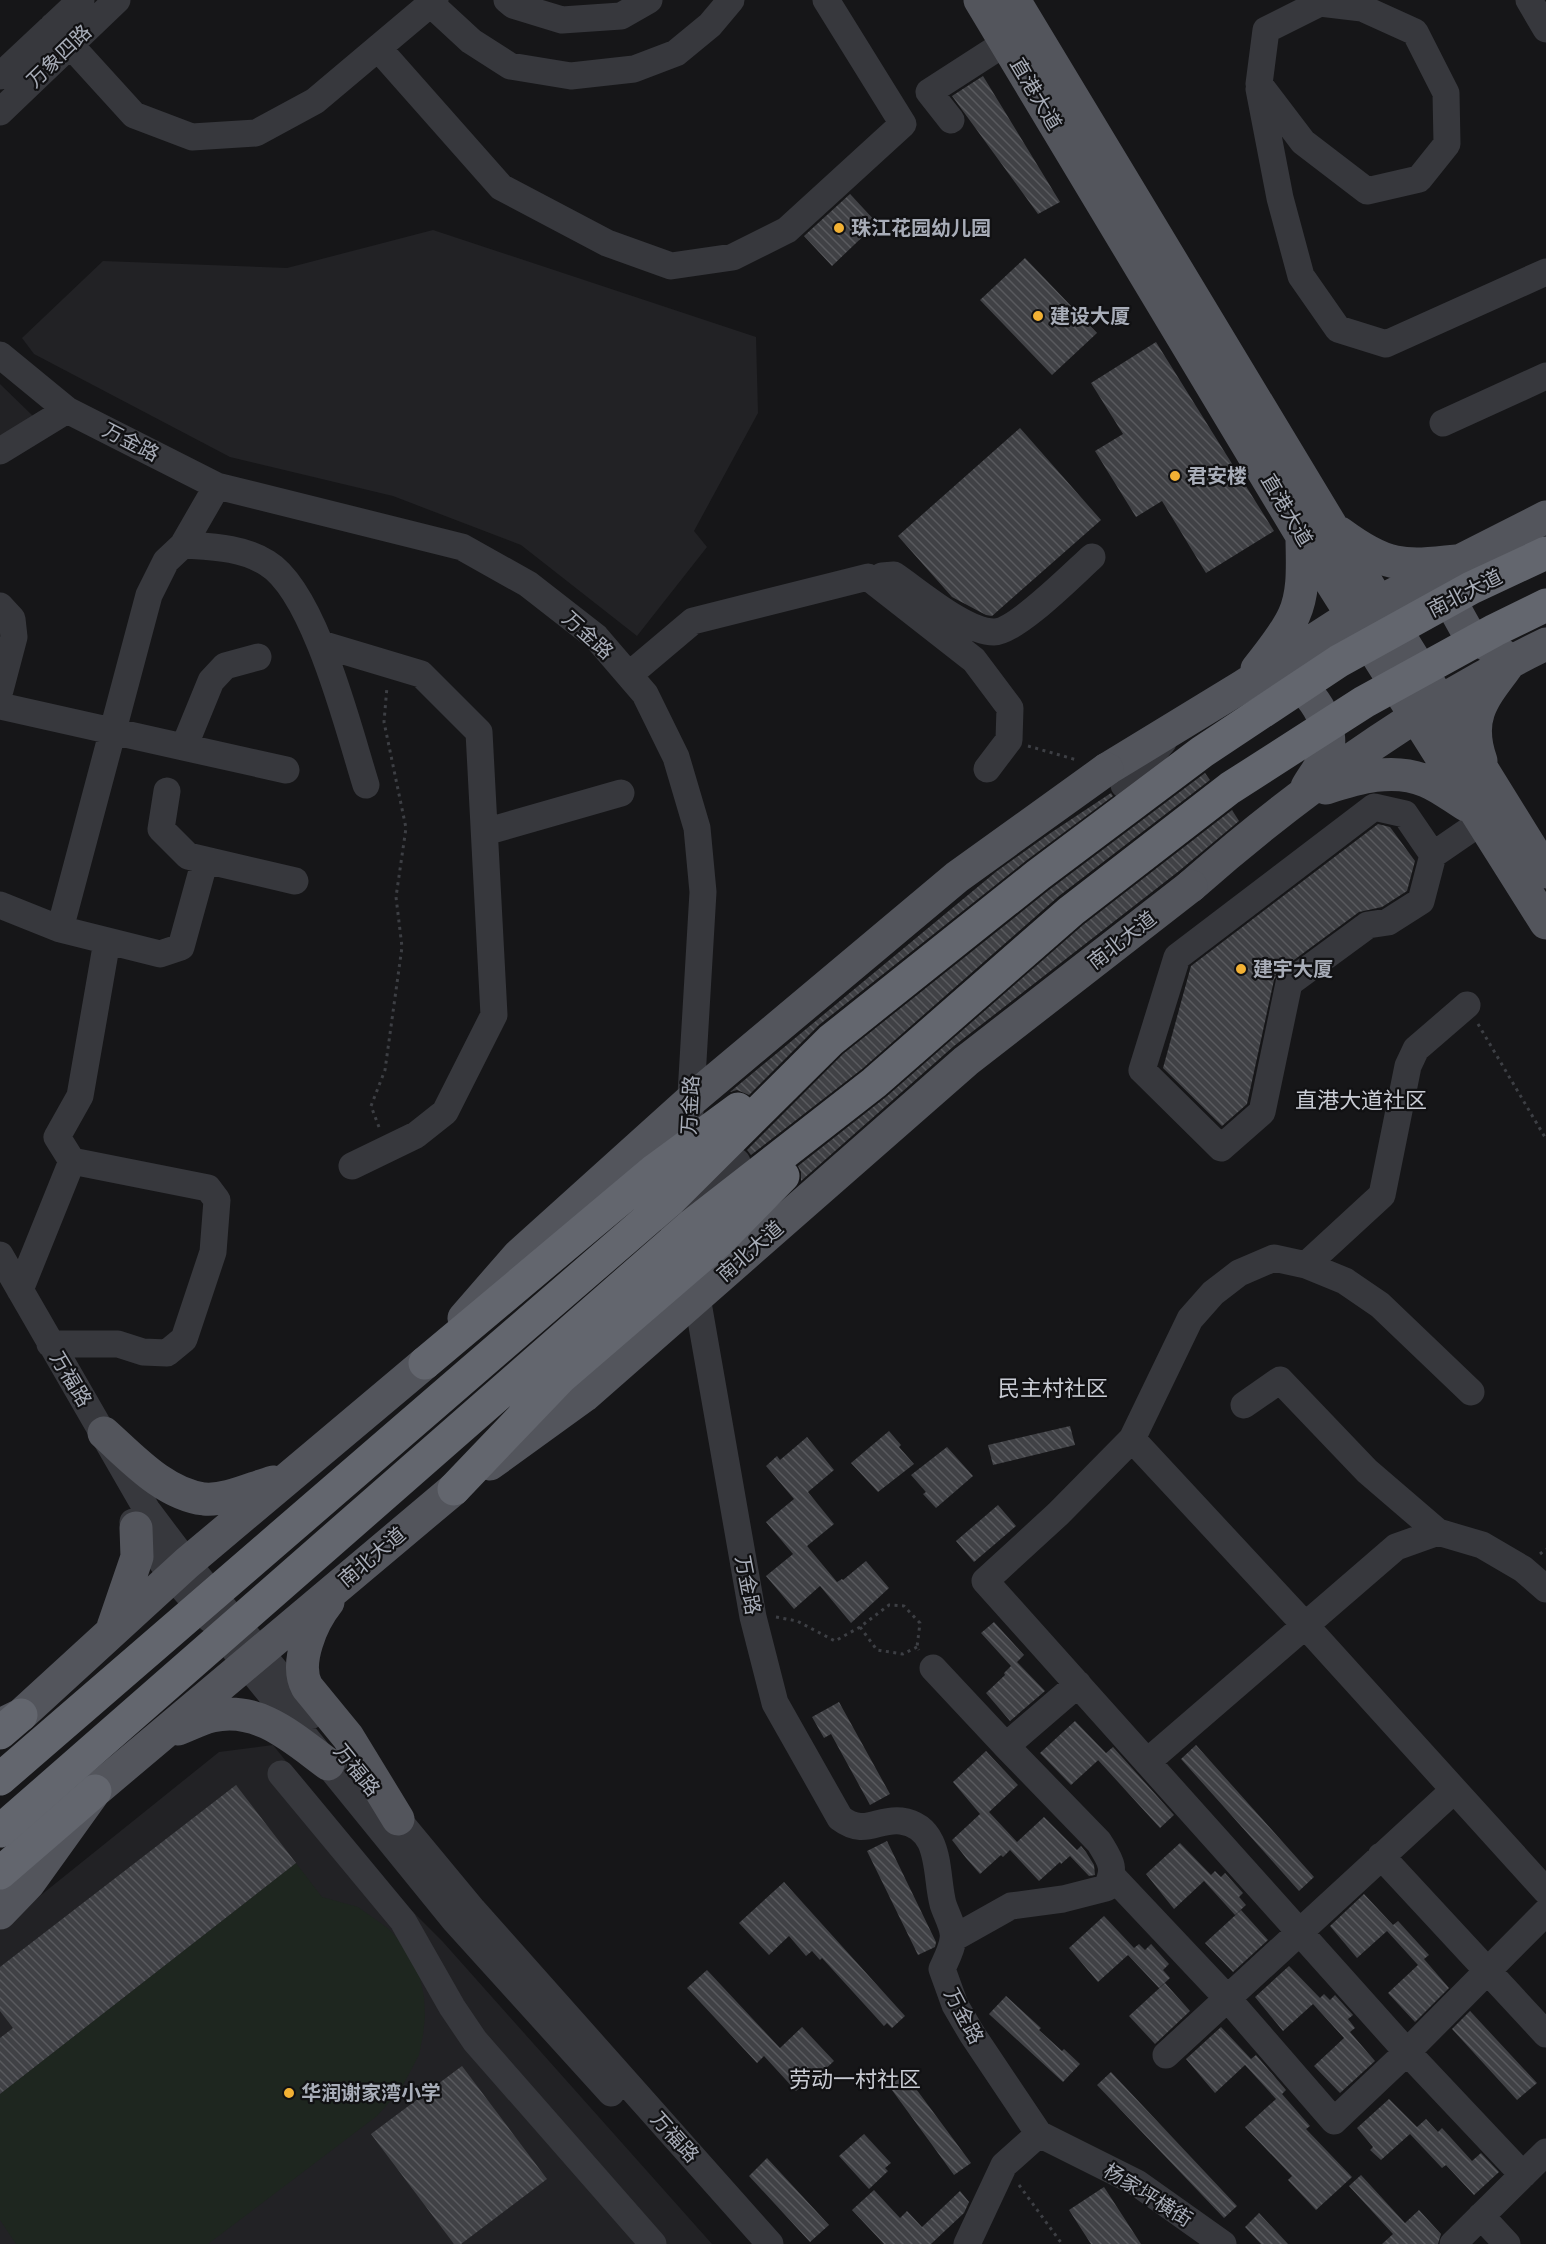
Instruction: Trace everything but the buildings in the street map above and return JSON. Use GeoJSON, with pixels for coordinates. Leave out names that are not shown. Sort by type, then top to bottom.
{"type":"FeatureCollection","features":[{"type":"Feature","properties":{"kind":"highway","name":"南北大道"},"geometry":{"type":"LineString","coordinates":[[0,1779],[670,1200],[831,1040],[1038,875],[1202,752],[1339,661],[1470,588],[1546,553]]}},
{"type":"Feature","properties":{"kind":"highway","name":"南北大道"},"geometry":{"type":"LineString","coordinates":[[0,1831],[692,1225],[874,1083],[1071,911],[1230,788],[1364,702],[1495,630],[1546,605]]}},
{"type":"Feature","properties":{"kind":"highway"},"geometry":{"type":"LineString","coordinates":[[425,1363],[655,1170],[831,1040]]}},
{"type":"Feature","properties":{"kind":"highway"},"geometry":{"type":"LineString","coordinates":[[454,1489],[560,1378],[719,1241],[874,1083]]}},
{"type":"Feature","properties":{"kind":"highway"},"geometry":{"type":"LineString","coordinates":[[0,1873],[95,1791]]}},
{"type":"Feature","properties":{"kind":"main road","name":"直港大道"},"geometry":{"type":"LineString","coordinates":[[980,0],[1427,709],[1546,923]]}},
{"type":"Feature","properties":{"kind":"main road","name":"直港大道"},"geometry":{"type":"LineString","coordinates":[[1014,0],[1317,532]]}},
{"type":"Feature","properties":{"kind":"main road","name":"南北大道"},"geometry":{"type":"LineString","coordinates":[[7,1724],[111,1633],[179,1569],[425,1363],[518,1256],[691,1100],[957,877],[1116,777],[1178,725],[1365,609],[1546,517]]}},
{"type":"Feature","properties":{"kind":"main road"},"geometry":{"type":"LineString","coordinates":[[1243,686],[1276,645],[1295,614],[1302,578],[1317,532],[1391,562],[1417,566],[1457,561],[1449,583],[1457,613],[1467,631],[1511,661],[1486,694],[1475,718],[1475,744],[1481,804],[1425,780],[1390,774],[1354,779],[1301,796]]}},
{"type":"Feature","properties":{"kind":"main road","name":"南北大道"},"geometry":{"type":"LineString","coordinates":[[0,1913],[29,1883],[95,1791],[156,1737],[454,1489],[584,1396],[966,1061],[1186,882],[1301,796],[1427,709],[1511,661],[1546,644]]}},
{"type":"Feature","properties":{"kind":"main road"},"geometry":{"type":"LineString","coordinates":[[1243,686],[1278,678],[1296,682],[1312,698],[1322,716],[1328,737],[1328,750],[1301,796]]}},
{"type":"Feature","properties":{"kind":"main road","name":"直港大道"},"geometry":{"type":"LineString","coordinates":[[1481,804],[1546,872]]}},
{"type":"Feature","properties":{"kind":"main road"},"geometry":{"type":"LineString","coordinates":[[104,1432],[153,1476],[184,1493],[205,1499],[225,1496],[286,1478]]}},
{"type":"Feature","properties":{"kind":"main road"},"geometry":{"type":"LineString","coordinates":[[111,1633],[137,1557],[136,1528]]}},
{"type":"Feature","properties":{"kind":"main road"},"geometry":{"type":"LineString","coordinates":[[342,1583],[315,1622],[302,1666],[302,1677],[307,1687],[348,1737],[398,1819]]}},
{"type":"Feature","properties":{"kind":"main road"},"geometry":{"type":"LineString","coordinates":[[156,1737],[213,1715],[247,1715],[277,1727],[328,1764]]}},
{"type":"Feature","properties":{"kind":"street","name":"万象四路"},"geometry":{"type":"LineString","coordinates":[[0,112],[61,36],[81,0]]}},
{"type":"Feature","properties":{"kind":"street","name":"万象四路"},"geometry":{"type":"LineString","coordinates":[[0,76],[117,0]]}},
{"type":"Feature","properties":{"kind":"street"},"geometry":{"type":"LineString","coordinates":[[507,0],[513,5],[562,20],[621,16],[649,0]]}},
{"type":"Feature","properties":{"kind":"street"},"geometry":{"type":"LineString","coordinates":[[61,36],[135,115],[192,138],[256,133],[315,101],[433,2],[471,41],[510,66],[571,76],[634,69],[676,53],[710,25],[731,0]]}},
{"type":"Feature","properties":{"kind":"street"},"geometry":{"type":"LineString","coordinates":[[378,48],[501,187],[607,243],[671,266],[733,257],[787,230],[903,124],[826,0]]}},
{"type":"Feature","properties":{"kind":"street"},"geometry":{"type":"LineString","coordinates":[[1529,0],[1546,29]]}},
{"type":"Feature","properties":{"kind":"street"},"geometry":{"type":"LineString","coordinates":[[1259,84],[1303,142],[1367,190],[1419,179],[1448,144],[1446,93],[1415,32],[1362,8],[1320,3],[1266,30],[1259,84],[1280,198],[1301,276],[1338,329],[1386,344],[1546,272]]}},
{"type":"Feature","properties":{"kind":"street"},"geometry":{"type":"LineString","coordinates":[[951,120],[929,93],[1005,43]]}},
{"type":"Feature","properties":{"kind":"street","name":"万金路"},"geometry":{"type":"LineString","coordinates":[[0,355],[67,410],[217,486],[462,547],[528,584],[596,637],[645,694],[676,757],[697,828],[703,892],[684,1219],[753,1617],[775,1703],[840,1818],[850,1826],[864,1827],[901,1821],[920,1828],[930,1838],[943,1901],[954,1938],[942,1969],[955,2006],[1039,2134]]}},
{"type":"Feature","properties":{"kind":"street"},"geometry":{"type":"LineString","coordinates":[[1443,423],[1546,376]]}},
{"type":"Feature","properties":{"kind":"street"},"geometry":{"type":"LineString","coordinates":[[0,451],[67,410]]}},
{"type":"Feature","properties":{"kind":"street"},"geometry":{"type":"LineString","coordinates":[[60,929],[149,595],[166,561],[183,545],[217,486]]}},
{"type":"Feature","properties":{"kind":"street"},"geometry":{"type":"LineString","coordinates":[[183,545],[237,549],[268,563],[289,584],[321,644],[366,785]]}},
{"type":"Feature","properties":{"kind":"street"},"geometry":{"type":"LineString","coordinates":[[629,675],[693,621],[868,577],[894,575],[968,626],[995,633],[1021,621],[1092,557]]}},
{"type":"Feature","properties":{"kind":"street"},"geometry":{"type":"LineString","coordinates":[[868,577],[974,660],[1010,708],[1009,740],[987,769]]}},
{"type":"Feature","properties":{"kind":"street"},"geometry":{"type":"LineString","coordinates":[[0,606],[12,619],[14,637],[0,690]]}},
{"type":"Feature","properties":{"kind":"street"},"geometry":{"type":"LineString","coordinates":[[321,644],[421,674],[479,732],[485,832],[494,1015],[445,1112],[416,1135],[352,1166]]}},
{"type":"Feature","properties":{"kind":"street"},"geometry":{"type":"LineString","coordinates":[[184,747],[211,681],[225,666],[258,657]]}},
{"type":"Feature","properties":{"kind":"street"},"geometry":{"type":"LineString","coordinates":[[0,706],[286,770]]}},
{"type":"Feature","properties":{"kind":"street"},"geometry":{"type":"LineString","coordinates":[[167,791],[161,829],[188,856],[295,882]]}},
{"type":"Feature","properties":{"kind":"street"},"geometry":{"type":"LineString","coordinates":[[485,832],[621,794]]}},
{"type":"Feature","properties":{"kind":"street"},"geometry":{"type":"LineString","coordinates":[[1433,855],[1405,814],[1374,807],[1177,957],[1142,1070],[1221,1148],[1262,1112],[1289,983],[1368,925],[1388,922],[1420,900],[1433,855],[1481,804]]}},
{"type":"Feature","properties":{"kind":"street"},"geometry":{"type":"LineString","coordinates":[[0,905],[60,929],[160,954],[182,947],[205,860]]}},
{"type":"Feature","properties":{"kind":"street"},"geometry":{"type":"LineString","coordinates":[[50,1344],[118,1344],[143,1352],[167,1353],[184,1340],[213,1252],[217,1200],[208,1188],[72,1161],[57,1137],[80,1096],[107,941]]}},
{"type":"Feature","properties":{"kind":"street"},"geometry":{"type":"LineString","coordinates":[[1306,1265],[1382,1196],[1408,1066],[1416,1049],[1467,1005]]}},
{"type":"Feature","properties":{"kind":"street"},"geometry":{"type":"LineString","coordinates":[[10,1288],[72,1161]]}},
{"type":"Feature","properties":{"kind":"street"},"geometry":{"type":"LineString","coordinates":[[219,1604],[740,1165],[684,1219]]}},
{"type":"Feature","properties":{"kind":"street","name":"万福路"},"geometry":{"type":"LineString","coordinates":[[0,1255],[10,1288],[136,1528],[219,1604],[252,1657],[328,1764],[455,1921],[747,2244]]}},
{"type":"Feature","properties":{"kind":"street"},"geometry":{"type":"LineString","coordinates":[[1471,1392],[1380,1305],[1345,1281],[1306,1265],[1274,1258],[1239,1273],[1213,1293],[1190,1320],[1132,1438],[1058,1514],[985,1581],[1407,2052],[1538,2181]]}},
{"type":"Feature","properties":{"kind":"street","name":"万福路"},"geometry":{"type":"LineString","coordinates":[[10,1288],[50,1344],[104,1432],[179,1569]]}},
{"type":"Feature","properties":{"kind":"street"},"geometry":{"type":"LineString","coordinates":[[1244,1405],[1280,1380],[1367,1471],[1438,1532],[1482,1545],[1523,1569],[1546,1589]]}},
{"type":"Feature","properties":{"kind":"street"},"geometry":{"type":"LineString","coordinates":[[1132,1438],[1546,1891]]}},
{"type":"Feature","properties":{"kind":"street"},"geometry":{"type":"LineString","coordinates":[[1147,1762],[1260,1666],[1304,1624],[1396,1547],[1438,1532]]}},
{"type":"Feature","properties":{"kind":"street","name":"万福路"},"geometry":{"type":"LineString","coordinates":[[252,1657],[398,1819],[473,1910],[770,2244]]}},
{"type":"Feature","properties":{"kind":"street"},"geometry":{"type":"LineString","coordinates":[[933,1668],[1099,1842],[1110,1859],[1112,1876],[1106,1888],[1092,1893],[1011,1906],[954,1938]]}},
{"type":"Feature","properties":{"kind":"street"},"geometry":{"type":"LineString","coordinates":[[1006,1746],[1078,1684]]}},
{"type":"Feature","properties":{"kind":"street"},"geometry":{"type":"LineString","coordinates":[[281,1774],[404,1922],[452,2007],[476,2041],[653,2244]]}},
{"type":"Feature","properties":{"kind":"street"},"geometry":{"type":"LineString","coordinates":[[1166,2055],[1454,1790]]}},
{"type":"Feature","properties":{"kind":"street"},"geometry":{"type":"LineString","coordinates":[[1381,1856],[1546,2034]]}},
{"type":"Feature","properties":{"kind":"street"},"geometry":{"type":"LineString","coordinates":[[1112,1876],[1228,1999],[1334,2121],[1407,2052],[1546,1912]]}},
{"type":"Feature","properties":{"kind":"street"},"geometry":{"type":"LineString","coordinates":[[967,2244],[1004,2166],[1039,2134]]}},
{"type":"Feature","properties":{"kind":"street","name":"杨家坪横街"},"geometry":{"type":"LineString","coordinates":[[1039,2134],[1137,2183],[1223,2244]]}},
{"type":"Feature","properties":{"kind":"street"},"geometry":{"type":"LineString","coordinates":[[1453,2244],[1481,2216],[1538,2181],[1546,2152]]}},
{"type":"Feature","properties":{"kind":"street"},"geometry":{"type":"LineString","coordinates":[[1481,2216],[1507,2244]]}},
{"type":"Feature","properties":{"kind":"path"},"geometry":{"type":"LineString","coordinates":[[388,1149],[371,1106],[385,1070],[402,947],[396,897],[406,828],[384,722],[389,666]]}},
{"type":"Feature","properties":{"kind":"path"},"geometry":{"type":"LineString","coordinates":[[1009,740],[1116,777]]}},
{"type":"Feature","properties":{"kind":"path"},"geometry":{"type":"LineString","coordinates":[[1467,1005],[1546,1138]]}},
{"type":"Feature","properties":{"kind":"path"},"geometry":{"type":"LineString","coordinates":[[753,1617],[779,1616],[797,1621],[835,1641],[860,1627],[890,1605],[904,1606],[920,1623],[917,1647],[903,1654],[877,1650],[860,1627]]}},
{"type":"Feature","properties":{"kind":"path"},"geometry":{"type":"LineString","coordinates":[[1004,2166],[1062,2244]]}},
{"type":"Feature","properties":{"kind":"shaded area"},"geometry":{"type":"Polygon","coordinates":[[[433,230],[756,337],[758,413],[694,531],[707,547],[637,636],[521,545],[393,496],[230,457],[34,354],[22,338],[103,261],[287,268],[433,230]]]}},
{"type":"Feature","properties":{"kind":"shaded area"},"geometry":{"type":"Polygon","coordinates":[[[0,384],[34,417],[0,436],[0,384]]]}},
{"type":"Feature","properties":{"kind":"shaded area","name":"华润谢家湾小学"},"geometry":{"type":"Polygon","coordinates":[[[273,1745],[384,1883],[443,1942],[712,2244],[0,2244],[0,1928],[219,1752],[273,1745]]]}},
{"type":"Feature","properties":{"kind":"shaded area"},"geometry":{"type":"Polygon","coordinates":[[[296,1863],[322,1897],[358,1907],[389,1929],[402,1944],[420,1978],[424,1997],[423,2035],[419,2055],[401,2089],[377,2116],[208,2244],[16,2244],[0,2220],[0,2094],[296,1863]]]}},
{"type":"Feature","properties":{"kind":"place","name":"珠江花园幼儿园"},"geometry":{"type":"Point","coordinates":[839,228]}},
{"type":"Feature","properties":{"kind":"place","name":"建设大厦"},"geometry":{"type":"Point","coordinates":[1038,316]}},
{"type":"Feature","properties":{"kind":"place","name":"君安楼"},"geometry":{"type":"Point","coordinates":[1175,476]}},
{"type":"Feature","properties":{"kind":"place","name":"建宇大厦"},"geometry":{"type":"Point","coordinates":[1241,969]}},
{"type":"Feature","properties":{"kind":"place","name":"华润谢家湾小学"},"geometry":{"type":"Point","coordinates":[289,2093]}},
{"type":"Feature","properties":{"kind":"district","name":"直港大道社区"},"geometry":{"type":"Point","coordinates":[1361,1100]}},
{"type":"Feature","properties":{"kind":"district","name":"民主村社区"},"geometry":{"type":"Point","coordinates":[1053,1388]}},
{"type":"Feature","properties":{"kind":"district","name":"劳动一村社区"},"geometry":{"type":"Point","coordinates":[855,2079]}}]}
